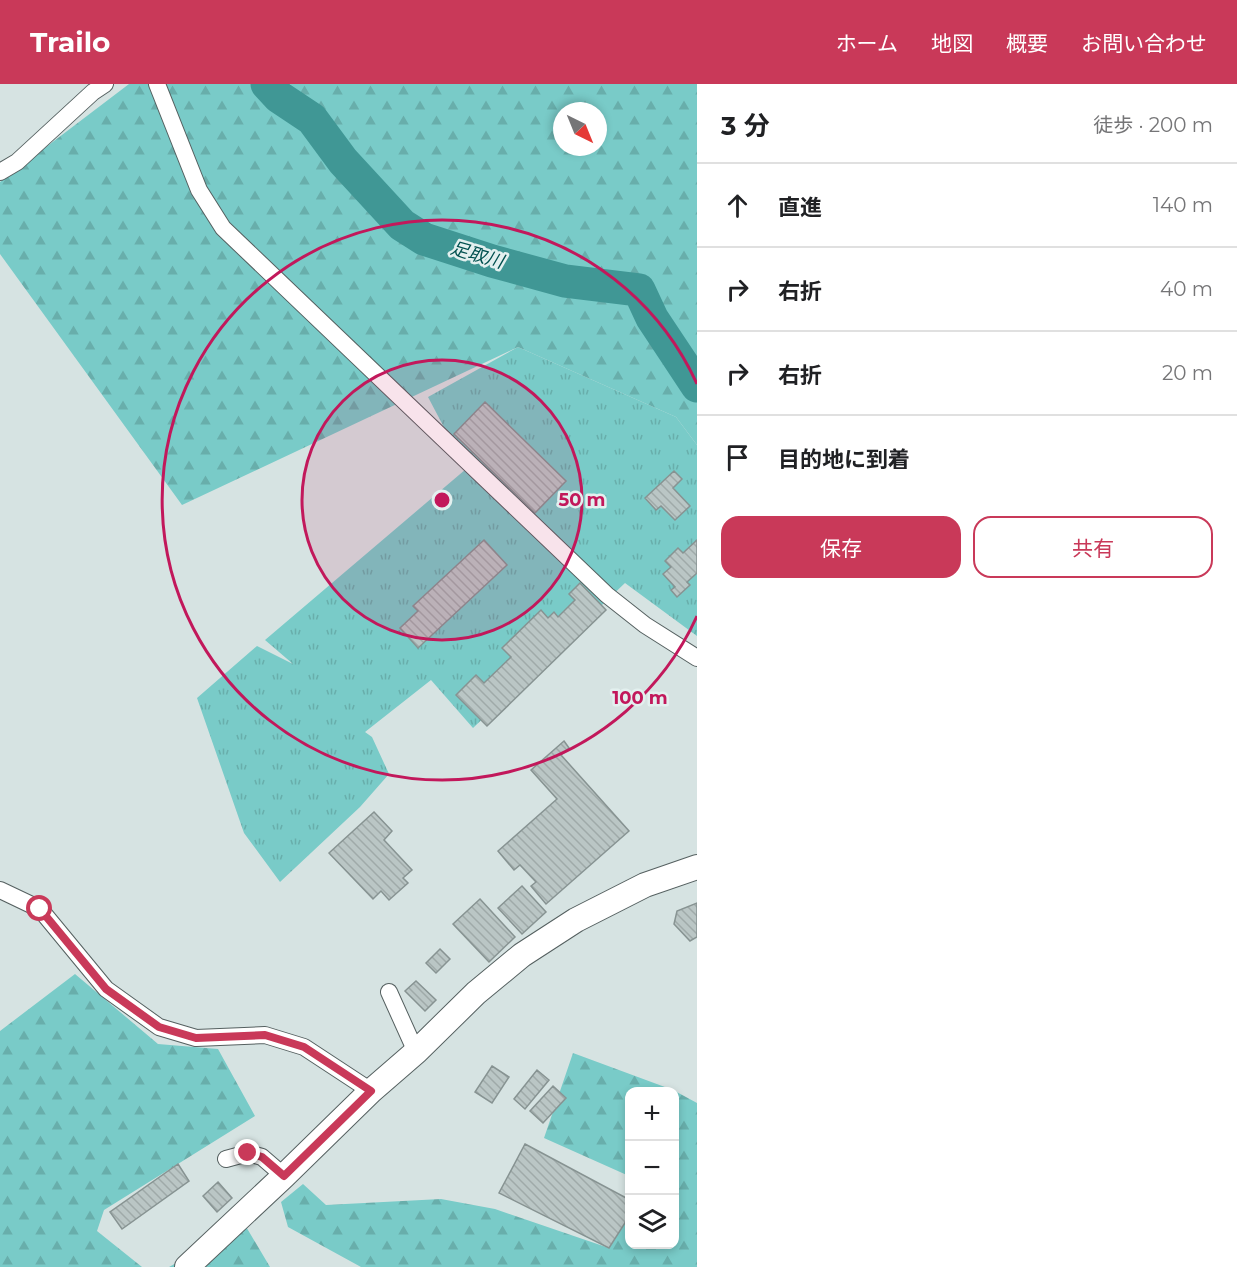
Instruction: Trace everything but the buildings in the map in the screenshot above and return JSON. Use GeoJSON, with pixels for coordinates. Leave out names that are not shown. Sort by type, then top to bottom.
{"type":"FeatureCollection","features":[{"type":"Feature","properties":{"kind":"street"},"geometry":{"type":"LineString","coordinates":[[0,172],[17,162],[93,92],[105,84]]}},
{"type":"Feature","properties":{"kind":"street"},"geometry":{"type":"LineString","coordinates":[[157,84],[199,190],[223,228],[607,595],[645,625],[697,658]]}},
{"type":"Feature","properties":{"kind":"street"},"geometry":{"type":"LineString","coordinates":[[187,1267],[476,993],[522,955],[576,920],[645,885],[697,867]]}},
{"type":"Feature","properties":{"kind":"street"},"geometry":{"type":"LineString","coordinates":[[0,890],[40,909],[106,989],[159,1027],[196,1038],[265,1035],[304,1047],[371,1091]]}},
{"type":"Feature","properties":{"kind":"street"},"geometry":{"type":"LineString","coordinates":[[389,992],[416,1052]]}},
{"type":"Feature","properties":{"kind":"street"},"geometry":{"type":"LineString","coordinates":[[226,1159],[248,1153],[262,1157],[284,1176]]}},
{"type":"Feature","properties":{"kind":"green space"},"geometry":{"type":"Polygon","coordinates":[[[129,84],[697,84],[697,445],[676,417],[518,347],[182,505],[0,254],[0,182],[129,84]]]}},
{"type":"Feature","properties":{"kind":"green space"},"geometry":{"type":"Polygon","coordinates":[[[518,347],[676,417],[697,445],[697,636],[625,583],[473,728],[431,680],[365,732],[372,737],[389,774],[360,807],[280,882],[244,833],[197,698],[257,646],[293,664],[265,640],[466,469],[428,397],[518,347]]]}},
{"type":"Feature","properties":{"kind":"green space"},"geometry":{"type":"Polygon","coordinates":[[[75,974],[158,1044],[218,1049],[255,1116],[104,1210],[97,1231],[142,1267],[0,1267],[0,1031],[75,974]]]}},
{"type":"Feature","properties":{"kind":"green space"},"geometry":{"type":"Polygon","coordinates":[[[573,1053],[665,1087],[625,1087],[625,1174],[544,1138],[573,1053]]]}},
{"type":"Feature","properties":{"kind":"green space"},"geometry":{"type":"Polygon","coordinates":[[[679,1093],[697,1103],[697,1267],[361,1267],[288,1227],[281,1202],[303,1184],[326,1205],[441,1199],[495,1209],[609,1248],[625,1205],[625,1249],[679,1249],[679,1093]]]}},
{"type":"Feature","properties":{"kind":"green space"},"geometry":{"type":"Polygon","coordinates":[[[245,1225],[270,1267],[169,1267],[245,1225]]]}},
{"type":"Feature","properties":{"kind":"waterway","name":"足取川"},"geometry":{"type":"LineString","coordinates":[[267,84],[279,97],[312,119],[343,161],[402,225],[424,239],[565,281],[639,290],[652,318],[697,386]]}},
{"type":"Feature","properties":{"kind":"route"},"geometry":{"type":"LineString","coordinates":[[40,909],[106,989],[159,1027],[196,1038],[265,1035],[304,1047],[371,1091],[284,1176],[262,1157],[248,1153]]}}]}
